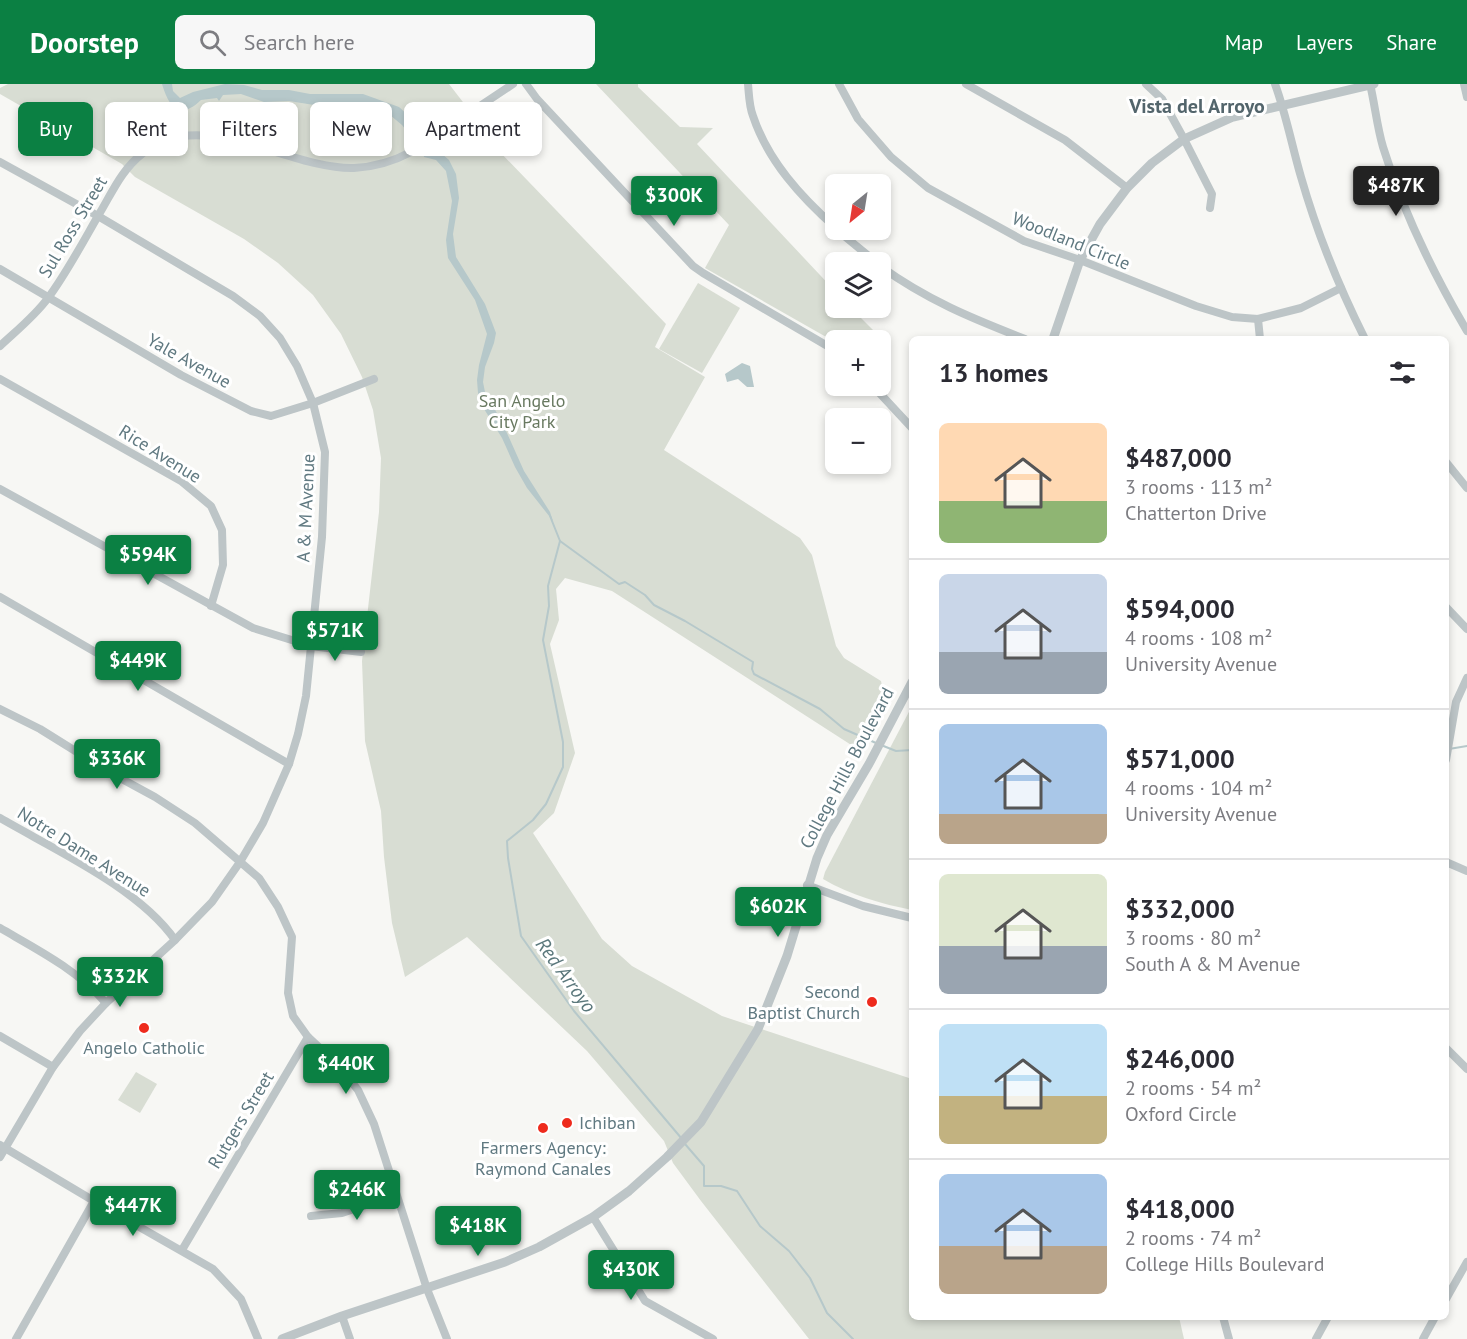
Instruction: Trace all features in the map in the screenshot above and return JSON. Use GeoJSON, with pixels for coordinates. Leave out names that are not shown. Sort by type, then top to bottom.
{"type":"FeatureCollection","features":[{"type":"Feature","properties":{"kind":"street","name":"Sul Ross Street"},"geometry":{"type":"LineString","coordinates":[[0,346],[49,297],[122,173],[144,152],[166,139],[193,135],[220,139],[330,166],[355,168],[395,160],[411,152],[513,84]]}},
{"type":"Feature","properties":{"kind":"street"},"geometry":{"type":"LineString","coordinates":[[526,84],[537,99],[693,266],[825,344]]}},
{"type":"Feature","properties":{"kind":"street"},"geometry":{"type":"LineString","coordinates":[[748,84],[752,114],[765,147],[794,186],[825,218]]}},
{"type":"Feature","properties":{"kind":"street","name":"Woodland Circle"},"geometry":{"type":"LineString","coordinates":[[839,84],[858,118],[891,157],[928,188],[1024,241],[1080,260],[1196,306],[1232,317],[1258,319],[1301,308],[1341,288]]}},
{"type":"Feature","properties":{"kind":"street"},"geometry":{"type":"LineString","coordinates":[[966,84],[1065,140],[1127,188]]}},
{"type":"Feature","properties":{"kind":"street"},"geometry":{"type":"LineString","coordinates":[[1146,84],[1162,99],[1185,139],[1212,195],[1210,208]]}},
{"type":"Feature","properties":{"kind":"street"},"geometry":{"type":"LineString","coordinates":[[1275,84],[1301,177],[1341,288],[1364,336]]}},
{"type":"Feature","properties":{"kind":"street"},"geometry":{"type":"LineString","coordinates":[[1054,336],[1080,260],[1100,224],[1127,188],[1152,163],[1185,139],[1233,117],[1371,84],[1383,147],[1418,240],[1438,281],[1467,331]]}},
{"type":"Feature","properties":{"kind":"street"},"geometry":{"type":"LineString","coordinates":[[1464,84],[1467,97]]}},
{"type":"Feature","properties":{"kind":"street","name":"A & M Avenue"},"geometry":{"type":"LineString","coordinates":[[0,162],[98,216],[233,296],[261,316],[280,338],[297,366],[313,403],[326,452],[322,537],[306,696],[289,764],[263,823],[240,862],[212,902],[175,940],[106,1003],[80,1031],[52,1067],[3,1146],[0,1157]]}},
{"type":"Feature","properties":{"kind":"street"},"geometry":{"type":"LineString","coordinates":[[849,240],[864,252]]}},
{"type":"Feature","properties":{"kind":"street","name":"Yale Avenue"},"geometry":{"type":"LineString","coordinates":[[0,269],[181,375],[251,411],[271,416],[313,403],[374,379]]}},
{"type":"Feature","properties":{"kind":"street"},"geometry":{"type":"LineString","coordinates":[[891,274],[943,305],[1018,336]]}},
{"type":"Feature","properties":{"kind":"street"},"geometry":{"type":"LineString","coordinates":[[1258,319],[1260,336]]}},
{"type":"Feature","properties":{"kind":"street","name":"Rice Avenue"},"geometry":{"type":"LineString","coordinates":[[0,379],[180,481],[211,506],[222,530],[223,565],[211,606]]}},
{"type":"Feature","properties":{"kind":"street"},"geometry":{"type":"LineString","coordinates":[[882,396],[909,425]]}},
{"type":"Feature","properties":{"kind":"street"},"geometry":{"type":"LineString","coordinates":[[1449,466],[1467,488]]}},
{"type":"Feature","properties":{"kind":"street"},"geometry":{"type":"LineString","coordinates":[[0,489],[253,628],[285,640],[311,646],[361,651]]}},
{"type":"Feature","properties":{"kind":"street"},"geometry":{"type":"LineString","coordinates":[[0,597],[289,764]]}},
{"type":"Feature","properties":{"kind":"street"},"geometry":{"type":"LineString","coordinates":[[1449,610],[1467,629]]}},
{"type":"Feature","properties":{"kind":"street"},"geometry":{"type":"LineString","coordinates":[[1449,742],[1456,702],[1467,678]]}},
{"type":"Feature","properties":{"kind":"street","name":"College Hills Boulevard"},"geometry":{"type":"LineString","coordinates":[[282,1339],[342,1316],[522,1256],[593,1217],[629,1191],[701,1122],[758,1029],[787,956],[807,885],[827,835],[869,764],[909,688]]}},
{"type":"Feature","properties":{"kind":"street"},"geometry":{"type":"LineString","coordinates":[[0,709],[40,729],[195,823],[259,878],[278,907],[292,937],[288,993],[293,1016],[308,1037],[338,1065],[358,1090],[374,1124],[427,1289],[447,1339]]}},
{"type":"Feature","properties":{"kind":"street","name":"Notre Dame Avenue"},"geometry":{"type":"LineString","coordinates":[[0,818],[105,879],[147,908],[164,924],[175,940]]}},
{"type":"Feature","properties":{"kind":"street"},"geometry":{"type":"LineString","coordinates":[[1449,863],[1467,872]]}},
{"type":"Feature","properties":{"kind":"street"},"geometry":{"type":"LineString","coordinates":[[807,885],[863,906],[909,917]]}},
{"type":"Feature","properties":{"kind":"street"},"geometry":{"type":"LineString","coordinates":[[0,928],[65,965],[89,984],[106,1003]]}},
{"type":"Feature","properties":{"kind":"street"},"geometry":{"type":"LineString","coordinates":[[0,1036],[52,1067]]}},
{"type":"Feature","properties":{"kind":"street","name":"Rutgers Street"},"geometry":{"type":"LineString","coordinates":[[182,1250],[308,1037]]}},
{"type":"Feature","properties":{"kind":"street"},"geometry":{"type":"LineString","coordinates":[[1449,1051],[1467,1069]]}},
{"type":"Feature","properties":{"kind":"street"},"geometry":{"type":"LineString","coordinates":[[3,1146],[213,1269],[242,1299],[258,1339]]}},
{"type":"Feature","properties":{"kind":"street"},"geometry":{"type":"LineString","coordinates":[[311,1216],[342,1213],[396,1195]]}},
{"type":"Feature","properties":{"kind":"street"},"geometry":{"type":"LineString","coordinates":[[16,1339],[94,1201]]}},
{"type":"Feature","properties":{"kind":"street"},"geometry":{"type":"LineString","coordinates":[[593,1217],[645,1300],[713,1339]]}},
{"type":"Feature","properties":{"kind":"street"},"geometry":{"type":"LineString","coordinates":[[1449,1294],[1467,1262]]}},
{"type":"Feature","properties":{"kind":"street"},"geometry":{"type":"LineString","coordinates":[[342,1316],[350,1339]]}},
{"type":"Feature","properties":{"kind":"street"},"geometry":{"type":"LineString","coordinates":[[1224,1320],[1229,1339]]}},
{"type":"Feature","properties":{"kind":"street"},"geometry":{"type":"LineString","coordinates":[[1316,1339],[1326,1320]]}},
{"type":"Feature","properties":{"kind":"street"},"geometry":{"type":"LineString","coordinates":[[1423,1339],[1433,1320]]}},
{"type":"Feature","properties":{"kind":"green space","name":"San Angelo City Park"},"geometry":{"type":"Polygon","coordinates":[[[8,84],[449,84],[463,102],[404,102],[404,156],[504,156],[666,324],[655,347],[705,377],[664,450],[800,538],[812,555],[836,646],[844,658],[881,681],[886,707],[859,750],[612,591],[565,578],[556,589],[559,620],[550,644],[575,753],[554,813],[533,833],[602,939],[632,966],[722,1016],[909,1078],[909,1320],[1180,1320],[1184,1339],[809,1339],[673,1163],[664,1141],[587,1051],[467,937],[405,977],[392,923],[381,811],[365,741],[362,661],[379,512],[381,458],[373,410],[362,377],[341,334],[313,295],[278,263],[244,239],[135,177],[122,164],[108,156],[188,156],[188,102],[105,102],[105,154],[93,147],[93,102],[18,102],[18,104],[0,94],[0,88],[8,84]]]}},
{"type":"Feature","properties":{"kind":"green space"},"geometry":{"type":"Polygon","coordinates":[[[596,84],[638,84],[638,87],[680,127],[713,128],[697,144],[825,280],[825,318],[861,318],[873,330],[825,330],[825,336],[705,268],[729,225],[596,84]]]}},
{"type":"Feature","properties":{"kind":"green space"},"geometry":{"type":"Polygon","coordinates":[[[698,283],[740,308],[702,373],[659,349],[698,283]]]}},
{"type":"Feature","properties":{"kind":"green space"},"geometry":{"type":"Polygon","coordinates":[[[909,712],[909,909],[844,890],[823,879],[909,712]]]}},
{"type":"Feature","properties":{"kind":"green space"},"geometry":{"type":"Polygon","coordinates":[[[136,1072],[157,1084],[140,1113],[118,1100],[136,1072]]]}},
{"type":"Feature","properties":{"kind":"shaded area"},"geometry":{"type":"Polygon","coordinates":[[[162,84],[172,84],[173,91],[180,98],[193,92],[225,84],[310,94],[363,94],[385,102],[310,102],[310,104],[289,101],[264,102],[241,94],[223,95],[219,101],[217,98],[201,100],[188,109],[188,102],[170,102],[162,84]]]}},
{"type":"Feature","properties":{"kind":"shaded area"},"geometry":{"type":"Polygon","coordinates":[[[392,104],[404,111],[404,128],[392,117],[392,104]]]}},
{"type":"Feature","properties":{"kind":"shaded area"},"geometry":{"type":"Polygon","coordinates":[[[444,156],[456,174],[459,198],[453,234],[456,257],[485,304],[496,333],[485,367],[483,382],[485,392],[502,422],[524,471],[550,512],[553,521],[527,488],[502,438],[481,404],[477,380],[487,334],[475,300],[448,258],[446,240],[452,201],[446,171],[436,160],[424,157],[444,156]]]}},
{"type":"Feature","properties":{"kind":"shaded area"},"geometry":{"type":"Polygon","coordinates":[[[742,363],[750,366],[754,387],[747,387],[738,379],[727,382],[725,374],[742,363]]]}},
{"type":"Feature","properties":{"kind":"waterway","name":"Red Arroyo"},"geometry":{"type":"LineString","coordinates":[[550,516],[560,541],[619,584],[625,582],[645,595],[654,605],[753,662],[754,674],[820,709],[844,729],[876,743]]}},
{"type":"Feature","properties":{"kind":"waterway","name":"Red Arroyo"},"geometry":{"type":"LineString","coordinates":[[560,541],[548,586],[549,606],[543,640],[563,742],[563,767],[546,804],[533,820],[507,841],[521,936],[574,1011],[682,1139]]}},
{"type":"Feature","properties":{"kind":"waterway","name":"Red Arroyo"},"geometry":{"type":"LineString","coordinates":[[881,745],[896,751],[909,750]]}},
{"type":"Feature","properties":{"kind":"waterway","name":"Red Arroyo"},"geometry":{"type":"LineString","coordinates":[[1449,749],[1467,746]]}},
{"type":"Feature","properties":{"kind":"waterway","name":"Red Arroyo"},"geometry":{"type":"LineString","coordinates":[[685,1144],[704,1166],[704,1186],[721,1186],[737,1191],[760,1226],[789,1251],[810,1278],[827,1313],[853,1339]]}},
{"type":"Feature","properties":{"kind":"place","name":"Second Baptist Church"},"geometry":{"type":"Point","coordinates":[872,1002]}},
{"type":"Feature","properties":{"kind":"place","name":"Angelo Catholic"},"geometry":{"type":"Point","coordinates":[144,1028]}},
{"type":"Feature","properties":{"kind":"place","name":"Ichiban"},"geometry":{"type":"Point","coordinates":[567,1123]}},
{"type":"Feature","properties":{"kind":"place","name":"Farmers Agency: Raymond Canales"},"geometry":{"type":"Point","coordinates":[543,1128]}},
{"type":"Feature","properties":{"kind":"district","name":"Vista del Arroyo"},"geometry":{"type":"Point","coordinates":[1197,106]}}]}
